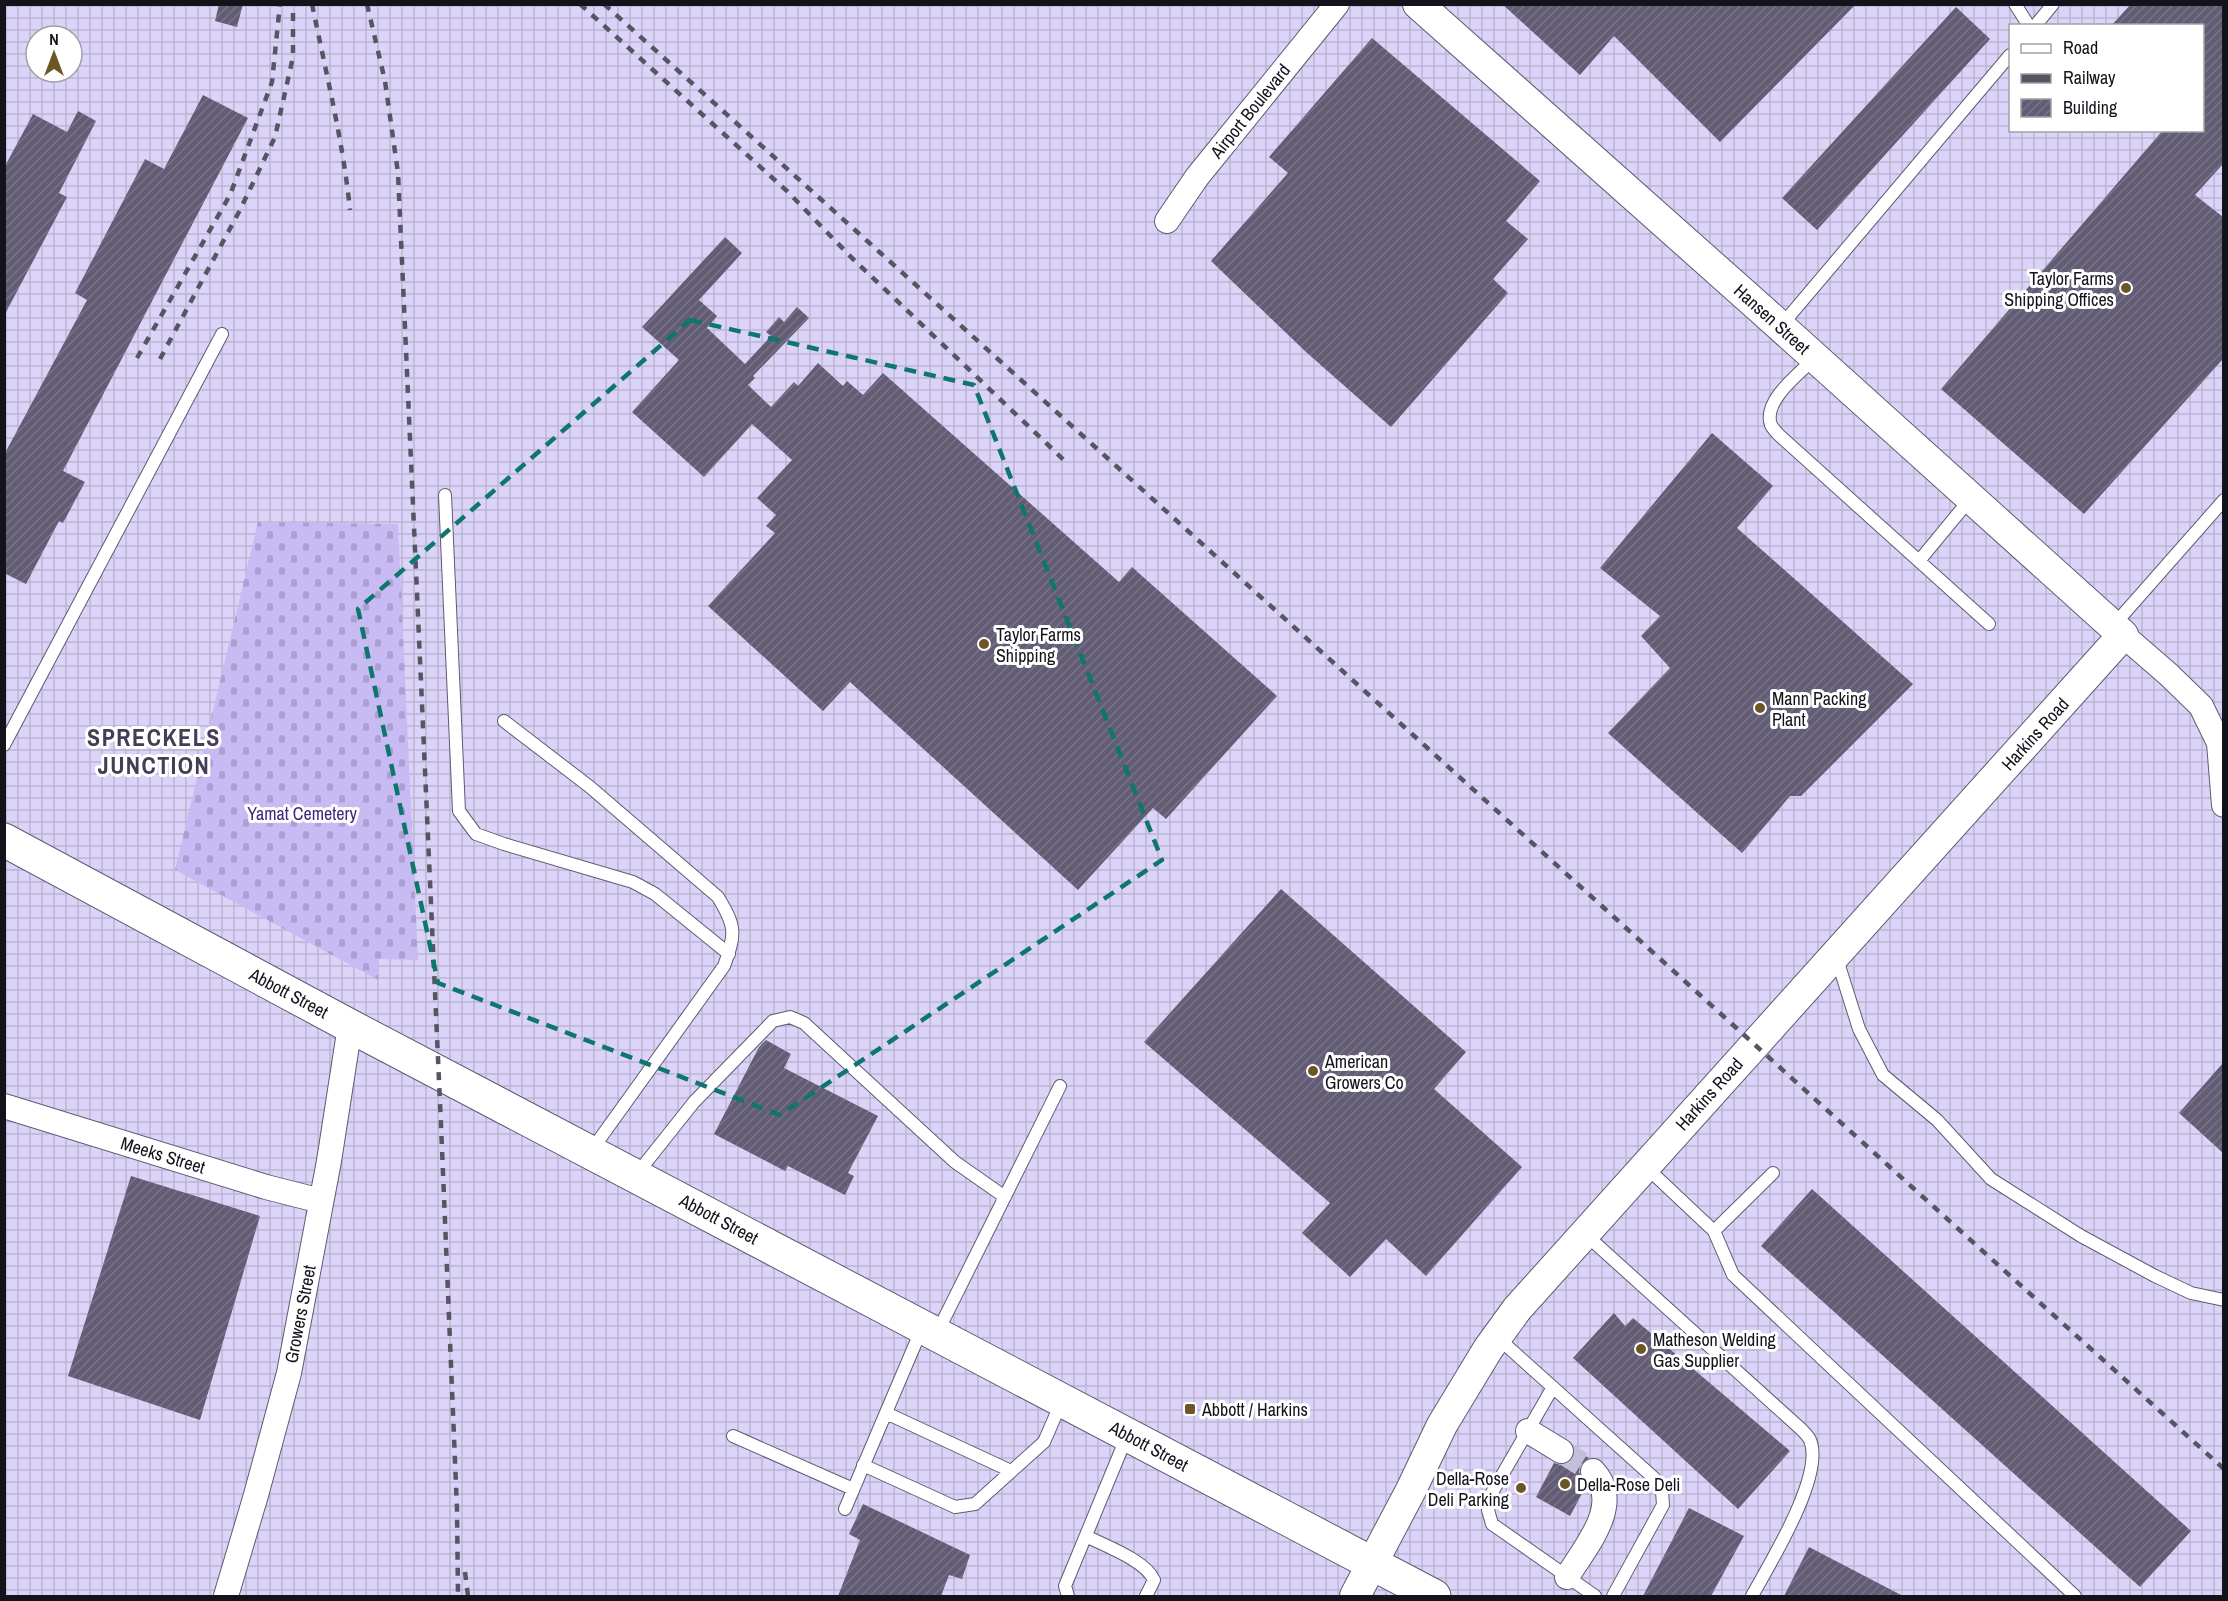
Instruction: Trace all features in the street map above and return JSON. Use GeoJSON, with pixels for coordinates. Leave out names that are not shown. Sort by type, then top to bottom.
{"type":"FeatureCollection","features":[{"type":"Feature","properties":{"kind":"main road","name":"Abbott Street"},"geometry":{"type":"LineString","coordinates":[[5,840],[350,1026],[1434,1596]]}},
{"type":"Feature","properties":{"kind":"street","name":"Airport Boulevard"},"geometry":{"type":"LineString","coordinates":[[1167,221],[1197,177],[1337,4]]}},
{"type":"Feature","properties":{"kind":"street","name":"Hansen Street"},"geometry":{"type":"LineString","coordinates":[[1418,4],[1816,357],[2118,631]]}},
{"type":"Feature","properties":{"kind":"street"},"geometry":{"type":"LineString","coordinates":[[2118,631],[2201,706],[2219,743],[2223,806]]}},
{"type":"Feature","properties":{"kind":"street","name":"Harkins Road"},"geometry":{"type":"LineString","coordinates":[[1355,1596],[1442,1425],[1516,1309],[1835,955],[2118,631]]}},
{"type":"Feature","properties":{"kind":"street","name":"Growers Street"},"geometry":{"type":"LineString","coordinates":[[226,1596],[289,1373],[329,1161],[350,1026]]}},
{"type":"Feature","properties":{"kind":"street","name":"Meeks Street"},"geometry":{"type":"LineString","coordinates":[[4,1106],[266,1187],[321,1201]]}},
{"type":"Feature","properties":{"kind":"street"},"geometry":{"type":"LineString","coordinates":[[1528,1431],[1561,1452]]}},
{"type":"Feature","properties":{"kind":"street"},"geometry":{"type":"LineString","coordinates":[[1567,1577],[1596,1529],[1605,1506],[1602,1480],[1593,1471]]}},
{"type":"Feature","properties":{"kind":"lane"},"geometry":{"type":"LineString","coordinates":[[2015,4],[2028,24]]}},
{"type":"Feature","properties":{"kind":"lane"},"geometry":{"type":"LineString","coordinates":[[2038,24],[2053,4]]}},
{"type":"Feature","properties":{"kind":"lane"},"geometry":{"type":"LineString","coordinates":[[1781,326],[2009,56]]}},
{"type":"Feature","properties":{"kind":"lane"},"geometry":{"type":"LineString","coordinates":[[4,745],[222,334]]}},
{"type":"Feature","properties":{"kind":"lane"},"geometry":{"type":"LineString","coordinates":[[1816,357],[1777,397],[1770,410],[1771,424],[1780,436],[1989,624]]}},
{"type":"Feature","properties":{"kind":"lane"},"geometry":{"type":"LineString","coordinates":[[445,495],[459,811],[476,834],[633,882],[655,894],[729,954]]}},
{"type":"Feature","properties":{"kind":"lane"},"geometry":{"type":"LineString","coordinates":[[1918,561],[1971,498]]}},
{"type":"Feature","properties":{"kind":"lane"},"geometry":{"type":"LineString","coordinates":[[2118,631],[2223,500]]}},
{"type":"Feature","properties":{"kind":"lane"},"geometry":{"type":"LineString","coordinates":[[504,721],[590,787],[718,897],[732,920],[732,944],[724,966],[591,1152]]}},
{"type":"Feature","properties":{"kind":"lane"},"geometry":{"type":"LineString","coordinates":[[1835,955],[1859,1029],[1883,1075],[1937,1120],[1991,1179],[2080,1236],[2155,1276],[2191,1293],[2223,1300]]}},
{"type":"Feature","properties":{"kind":"lane"},"geometry":{"type":"LineString","coordinates":[[636,1176],[694,1102],[733,1061],[773,1021],[790,1017],[804,1023],[955,1162],[1005,1197]]}},
{"type":"Feature","properties":{"kind":"lane"},"geometry":{"type":"LineString","coordinates":[[844,1509],[886,1413],[929,1331],[1005,1197],[1060,1086]]}},
{"type":"Feature","properties":{"kind":"lane"},"geometry":{"type":"LineString","coordinates":[[1645,1166],[1714,1231],[1733,1275],[2075,1596]]}},
{"type":"Feature","properties":{"kind":"lane"},"geometry":{"type":"LineString","coordinates":[[1714,1231],[1773,1173]]}},
{"type":"Feature","properties":{"kind":"lane"},"geometry":{"type":"LineString","coordinates":[[1584,1233],[1801,1429],[1810,1440],[1813,1463],[1809,1482],[1752,1596]]}},
{"type":"Feature","properties":{"kind":"lane"},"geometry":{"type":"LineString","coordinates":[[1497,1337],[1654,1478],[1662,1491],[1663,1505],[1613,1596]]}},
{"type":"Feature","properties":{"kind":"lane"},"geometry":{"type":"LineString","coordinates":[[1553,1387],[1490,1496],[1488,1510],[1492,1524],[1595,1596]]}},
{"type":"Feature","properties":{"kind":"lane"},"geometry":{"type":"LineString","coordinates":[[863,1465],[955,1507],[975,1504],[1044,1442],[1062,1401]]}},
{"type":"Feature","properties":{"kind":"lane"},"geometry":{"type":"LineString","coordinates":[[886,1413],[1011,1471]]}},
{"type":"Feature","properties":{"kind":"lane"},"geometry":{"type":"LineString","coordinates":[[1068,1596],[1065,1586],[1128,1435]]}},
{"type":"Feature","properties":{"kind":"lane"},"geometry":{"type":"LineString","coordinates":[[733,1436],[853,1489]]}},
{"type":"Feature","properties":{"kind":"lane"},"geometry":{"type":"LineString","coordinates":[[1086,1536],[1128,1557],[1150,1573],[1154,1580],[1146,1596]]}},
{"type":"Feature","properties":{"kind":"highlighted area"},"geometry":{"type":"Polygon","coordinates":[[[690,320],[974,385],[1162,860],[780,1115],[438,983],[358,609],[690,320]]]}},
{"type":"Feature","properties":{"kind":"shaded area"},"geometry":{"type":"Polygon","coordinates":[[[5,5],[2223,5],[2223,1596],[5,1596],[5,5]]]}},
{"type":"Feature","properties":{"kind":"green space","name":"Yamat Cemetery"},"geometry":{"type":"Polygon","coordinates":[[[258,522],[398,524],[418,960],[379,959],[378,980],[175,870],[258,522]]]}},
{"type":"Feature","properties":{"kind":"building"},"geometry":{"type":"Polygon","coordinates":[[[219,4],[243,4],[237,27],[215,21],[219,4]]]}},
{"type":"Feature","properties":{"kind":"building"},"geometry":{"type":"Polygon","coordinates":[[[1502,4],[1856,4],[1720,142],[1614,36],[1580,75],[1502,4]]]}},
{"type":"Feature","properties":{"kind":"building","name":"Taylor Farms Shipping Offices"},"geometry":{"type":"Polygon","coordinates":[[[2131,4],[2223,4],[2223,164],[2195,195],[2223,217],[2223,359],[2084,514],[1941,389],[2161,132],[2204,132],[2204,24],[2113,24],[2131,4]]]}},
{"type":"Feature","properties":{"kind":"building"},"geometry":{"type":"Polygon","coordinates":[[[1956,7],[1990,39],[1817,230],[1782,198],[1956,7]]]}},
{"type":"Feature","properties":{"kind":"building"},"geometry":{"type":"Polygon","coordinates":[[[1372,38],[1540,181],[1506,221],[1528,239],[1493,279],[1508,293],[1391,427],[1306,352],[1211,261],[1288,173],[1269,157],[1372,38]]]}},
{"type":"Feature","properties":{"kind":"building"},"geometry":{"type":"Polygon","coordinates":[[[203,95],[248,118],[63,471],[85,482],[63,523],[59,521],[26,584],[4,573],[4,455],[87,300],[75,293],[145,159],[164,169],[203,95]]]}},
{"type":"Feature","properties":{"kind":"building"},"geometry":{"type":"Polygon","coordinates":[[[78,111],[96,121],[59,193],[67,197],[4,316],[4,168],[33,114],[67,132],[78,111]]]}},
{"type":"Feature","properties":{"kind":"building","name":"Taylor Farms Shipping"},"geometry":{"type":"Polygon","coordinates":[[[725,237],[742,253],[699,300],[717,316],[707,328],[745,364],[771,336],[766,332],[779,317],[784,322],[797,307],[809,318],[753,376],[755,378],[748,385],[771,407],[794,382],[798,386],[818,363],[843,386],[847,381],[863,395],[883,373],[1119,582],[1132,567],[1277,696],[1166,819],[1153,808],[1078,890],[850,682],[823,711],[708,606],[775,533],[766,526],[776,515],[757,498],[792,460],[752,424],[704,477],[632,412],[679,360],[642,327],[725,237]]]}},
{"type":"Feature","properties":{"kind":"building","name":"Mann Packing Plant"},"geometry":{"type":"Polygon","coordinates":[[[1712,433],[1773,486],[1737,528],[1913,684],[1801,796],[1790,796],[1742,853],[1608,733],[1670,668],[1641,636],[1660,616],[1600,568],[1712,433]]]}},
{"type":"Feature","properties":{"kind":"building","name":"American Growers Co"},"geometry":{"type":"Polygon","coordinates":[[[1281,889],[1466,1052],[1434,1089],[1522,1167],[1426,1276],[1386,1239],[1350,1277],[1302,1233],[1330,1203],[1144,1042],[1281,889]]]}},
{"type":"Feature","properties":{"kind":"building"},"geometry":{"type":"Polygon","coordinates":[[[766,1040],[791,1054],[784,1068],[878,1116],[848,1173],[854,1176],[845,1195],[788,1166],[785,1171],[714,1134],[759,1047],[766,1040]]]}},
{"type":"Feature","properties":{"kind":"building"},"geometry":{"type":"Polygon","coordinates":[[[2223,1063],[2223,1153],[2179,1113],[2223,1063]]]}},
{"type":"Feature","properties":{"kind":"building"},"geometry":{"type":"Polygon","coordinates":[[[131,1176],[260,1216],[200,1420],[68,1376],[131,1176]]]}},
{"type":"Feature","properties":{"kind":"building"},"geometry":{"type":"Polygon","coordinates":[[[1812,1189],[2191,1531],[2140,1587],[1761,1246],[1812,1189]]]}},
{"type":"Feature","properties":{"kind":"building"},"geometry":{"type":"Polygon","coordinates":[[[1614,1313],[1625,1326],[1633,1318],[1790,1451],[1738,1509],[1573,1358],[1614,1313]]]}},
{"type":"Feature","properties":{"kind":"building","name":"Della-Rose Deli"},"geometry":{"type":"Polygon","coordinates":[[[1575,1450],[1589,1458],[1580,1465],[1579,1472],[1586,1486],[1570,1516],[1536,1497],[1554,1463],[1561,1465],[1568,1463],[1573,1458],[1575,1450]]]}},
{"type":"Feature","properties":{"kind":"building"},"geometry":{"type":"Polygon","coordinates":[[[863,1504],[970,1555],[962,1579],[949,1575],[941,1596],[838,1596],[860,1540],[849,1534],[863,1504]]]}},
{"type":"Feature","properties":{"kind":"building"},"geometry":{"type":"Polygon","coordinates":[[[1689,1508],[1744,1536],[1711,1596],[1643,1596],[1689,1508]]]}},
{"type":"Feature","properties":{"kind":"building"},"geometry":{"type":"Polygon","coordinates":[[[1809,1547],[1903,1596],[1784,1596],[1809,1547]]]}},
{"type":"Feature","properties":{"kind":"tunnel"},"geometry":{"type":"LineString","coordinates":[[1561,1451],[1593,1471]]}},
{"type":"Feature","properties":{"kind":"railway"},"geometry":{"type":"LineString","coordinates":[[137,358],[230,195],[272,82],[280,4]]}},
{"type":"Feature","properties":{"kind":"railway"},"geometry":{"type":"LineString","coordinates":[[160,359],[240,210],[275,137],[293,57],[293,4]]}},
{"type":"Feature","properties":{"kind":"railway"},"geometry":{"type":"LineString","coordinates":[[312,4],[339,133],[350,210]]}},
{"type":"Feature","properties":{"kind":"railway"},"geometry":{"type":"LineString","coordinates":[[367,4],[385,81],[398,173],[441,1125],[457,1509],[458,1596]]}},
{"type":"Feature","properties":{"kind":"railway"},"geometry":{"type":"LineString","coordinates":[[580,4],[787,191],[851,257],[1067,463]]}},
{"type":"Feature","properties":{"kind":"railway"},"geometry":{"type":"LineString","coordinates":[[604,4],[2224,1469]]}},
{"type":"Feature","properties":{"kind":"railway"},"geometry":{"type":"LineString","coordinates":[[465,1572],[468,1596]]}},
{"type":"Feature","properties":{"kind":"place","name":"Taylor Farms Shipping Offices"},"geometry":{"type":"Point","coordinates":[2126,288]}},
{"type":"Feature","properties":{"kind":"place","name":"Taylor Farms Shipping"},"geometry":{"type":"Point","coordinates":[984,644]}},
{"type":"Feature","properties":{"kind":"place","name":"Mann Packing Plant"},"geometry":{"type":"Point","coordinates":[1760,708]}},
{"type":"Feature","properties":{"kind":"place","name":"American Growers Co"},"geometry":{"type":"Point","coordinates":[1313,1071]}},
{"type":"Feature","properties":{"kind":"place","name":"Matheson Welding Gas Supplier"},"geometry":{"type":"Point","coordinates":[1641,1349]}},
{"type":"Feature","properties":{"kind":"place","name":"Abbott / Harkins"},"geometry":{"type":"Point","coordinates":[1190,1409]}},
{"type":"Feature","properties":{"kind":"place","name":"Della-Rose Deli"},"geometry":{"type":"Point","coordinates":[1565,1484]}},
{"type":"Feature","properties":{"kind":"place","name":"Della-Rose Deli Parking"},"geometry":{"type":"Point","coordinates":[1521,1488]}},
{"type":"Feature","properties":{"kind":"district","name":"SPRECKELS JUNCTION"},"geometry":{"type":"Point","coordinates":[154,751]}}]}
